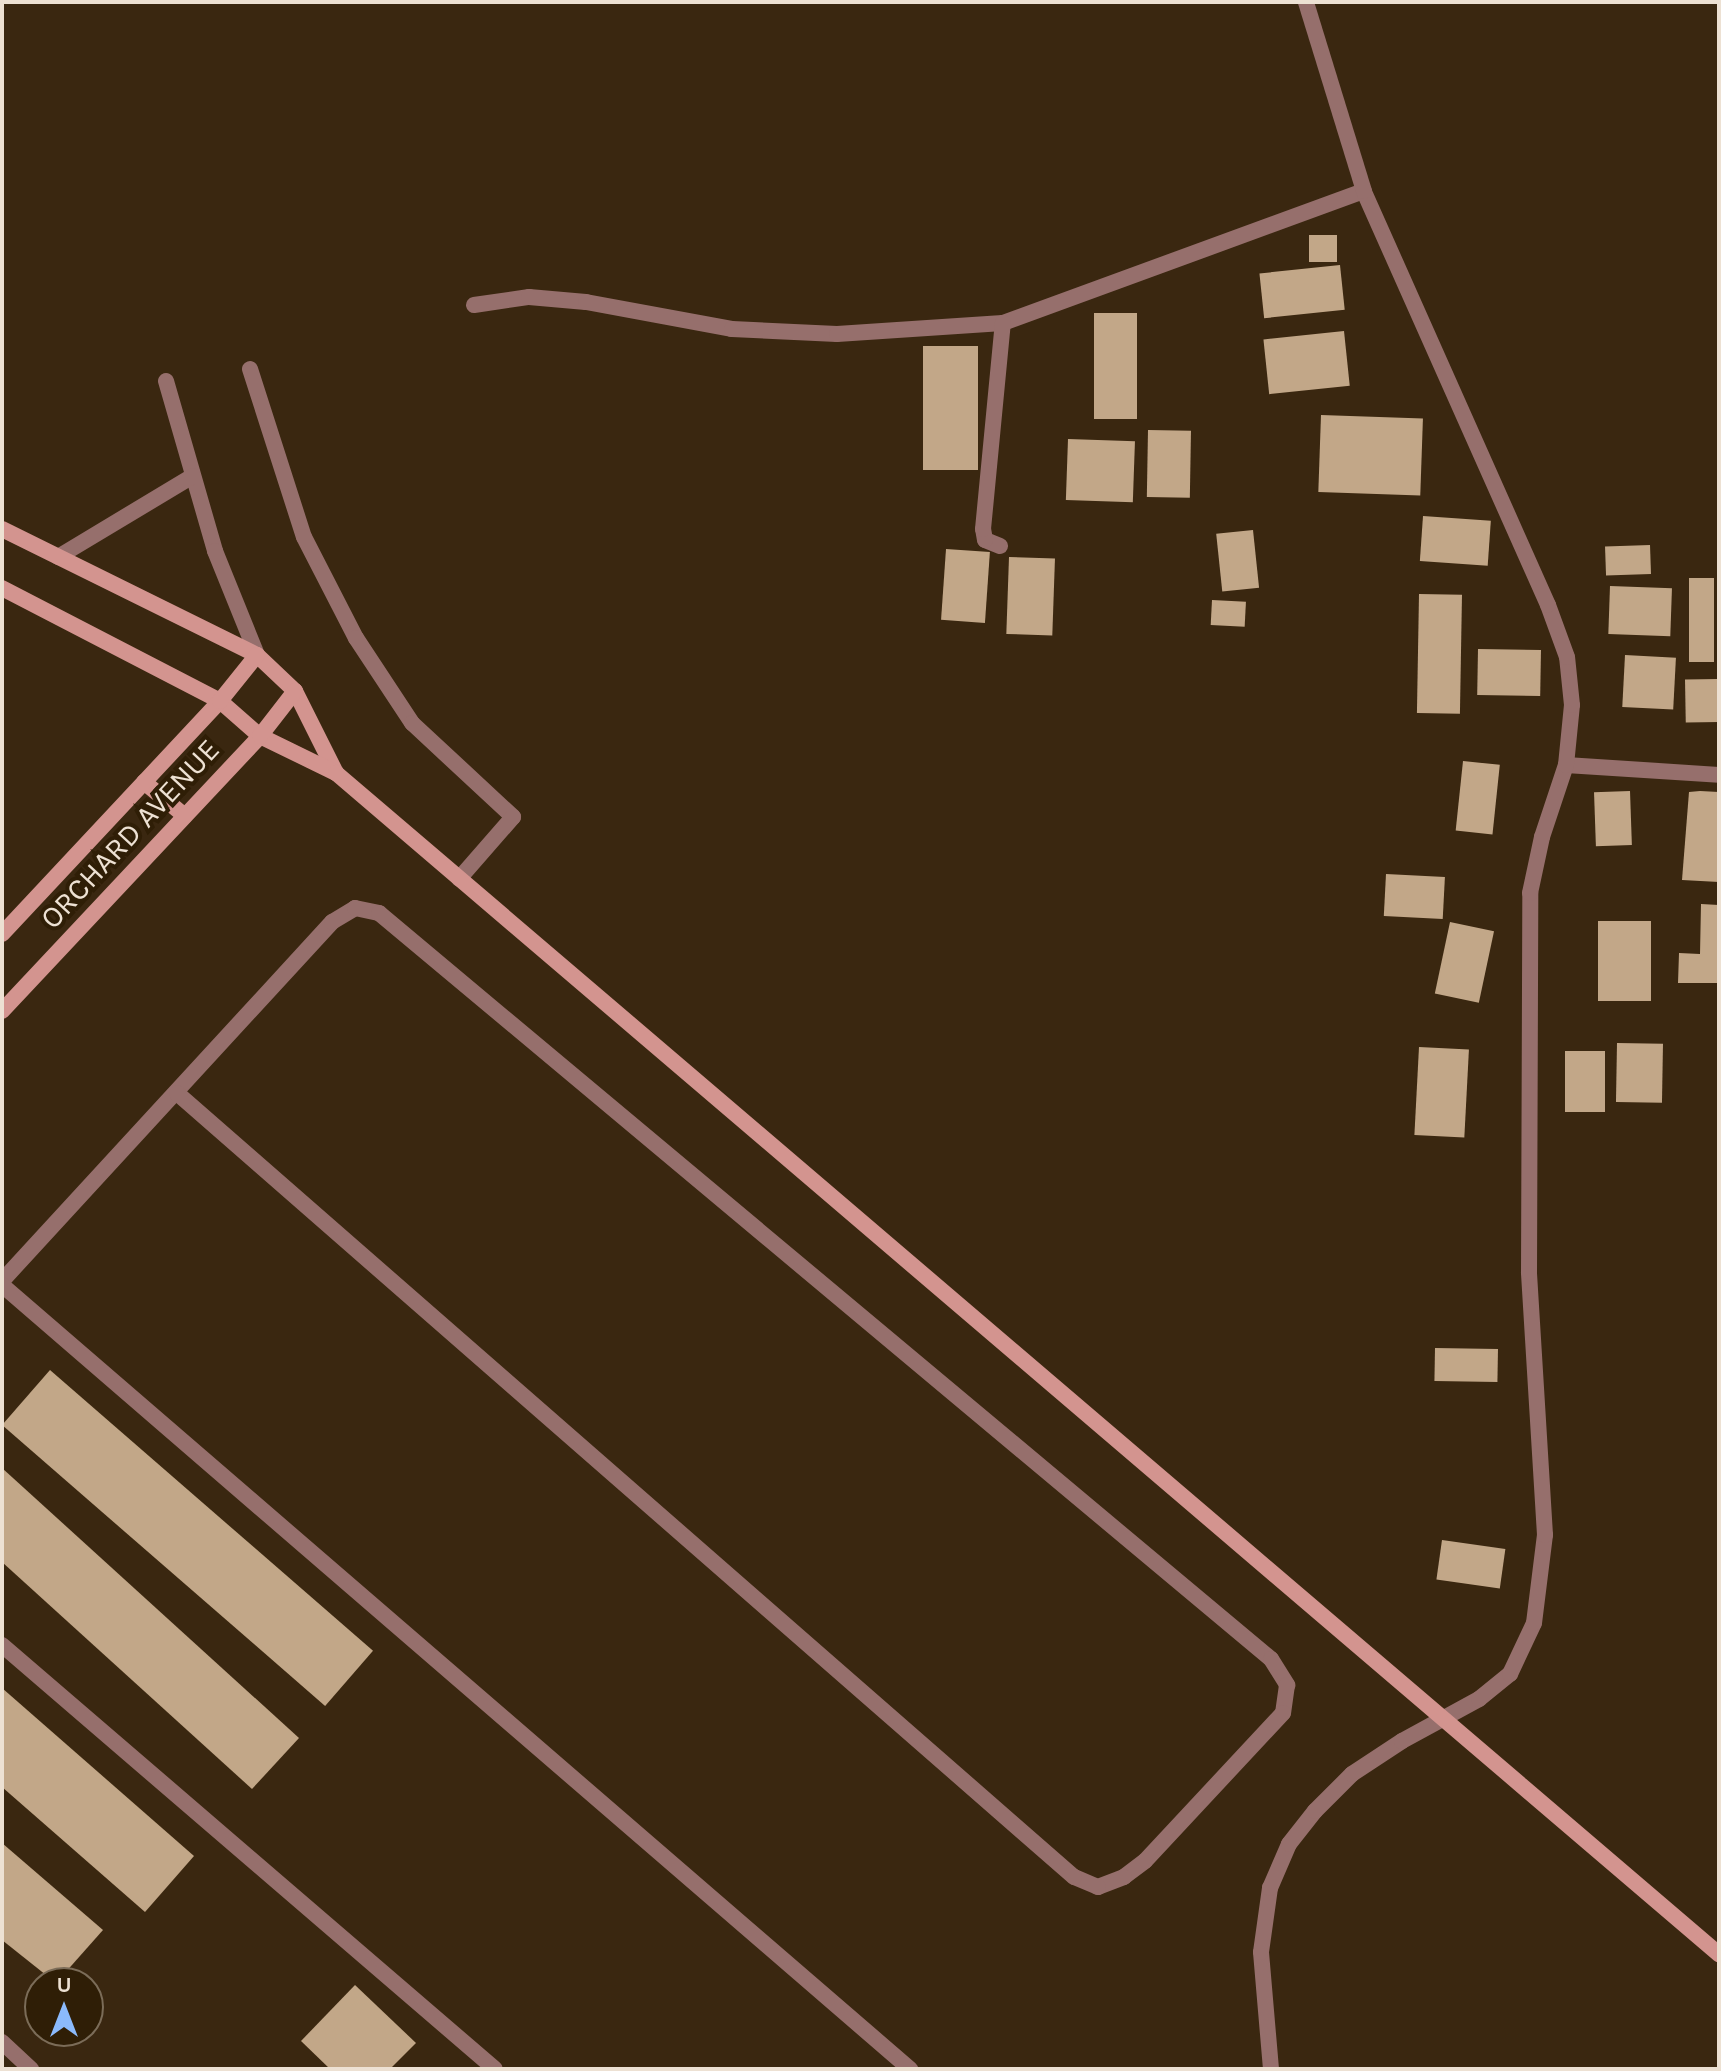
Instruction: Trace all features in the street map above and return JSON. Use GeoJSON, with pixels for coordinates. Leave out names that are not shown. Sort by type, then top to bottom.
{"type":"FeatureCollection","features":[{"type":"Feature","properties":{"kind":"street"},"geometry":{"type":"LineString","coordinates":[[1271,2069],[1261,1952],[1270,1888],[1289,1844],[1315,1811],[1352,1774],[1402,1741],[1479,1699],[1510,1674],[1534,1623],[1545,1535],[1529,1272],[1530,893],[1542,837],[1566,765],[1572,705],[1568,673],[1548,605],[1364,191],[1306,2]]}},
{"type":"Feature","properties":{"kind":"street"},"geometry":{"type":"LineString","coordinates":[[474,305],[529,297],[586,302],[732,329],[837,334],[1003,323],[1364,191]]}},
{"type":"Feature","properties":{"kind":"street"},"geometry":{"type":"LineString","coordinates":[[1000,546],[985,540],[983,529],[1003,323]]}},
{"type":"Feature","properties":{"kind":"street"},"geometry":{"type":"LineString","coordinates":[[250,369],[304,537],[356,638],[412,723],[513,817],[459,879]]}},
{"type":"Feature","properties":{"kind":"street"},"geometry":{"type":"LineString","coordinates":[[166,381],[215,551],[257,655]]}},
{"type":"Feature","properties":{"kind":"street"},"geometry":{"type":"LineString","coordinates":[[58,557],[193,476]]}},
{"type":"Feature","properties":{"kind":"street"},"geometry":{"type":"LineString","coordinates":[[2,529],[257,655],[295,691],[336,773]]}},
{"type":"Feature","properties":{"kind":"street"},"geometry":{"type":"LineString","coordinates":[[2,588],[129,650],[220,701],[260,736],[336,773],[1719,1954]]}},
{"type":"Feature","properties":{"kind":"street","name":"ORCHARD AVENUE"},"geometry":{"type":"LineString","coordinates":[[2,934],[220,701],[257,655]]}},
{"type":"Feature","properties":{"kind":"street","name":"ORCHARD AVENUE"},"geometry":{"type":"LineString","coordinates":[[2,1011],[260,736],[295,691]]}},
{"type":"Feature","properties":{"kind":"street"},"geometry":{"type":"LineString","coordinates":[[1566,765],[1719,775]]}},
{"type":"Feature","properties":{"kind":"street"},"geometry":{"type":"LineString","coordinates":[[144,782],[185,816]]}},
{"type":"Feature","properties":{"kind":"street"},"geometry":{"type":"LineString","coordinates":[[177,1093],[1074,1877],[1098,1887],[1124,1877],[1145,1861],[1283,1713],[1287,1685],[1271,1659],[379,913],[355,908],[332,922],[2,1283],[910,2069]]}},
{"type":"Feature","properties":{"kind":"street"},"geometry":{"type":"LineString","coordinates":[[2,1645],[495,2069]]}},
{"type":"Feature","properties":{"kind":"street"},"geometry":{"type":"LineString","coordinates":[[2,2042],[31,2069]]}},
{"type":"Feature","properties":{"kind":"building"},"geometry":{"type":"Polygon","coordinates":[[[1309,235],[1337,235],[1337,262],[1309,262],[1309,235]]]}},
{"type":"Feature","properties":{"kind":"building"},"geometry":{"type":"Polygon","coordinates":[[[1340,265],[1345,310],[1264,318],[1259,273],[1340,265]]]}},
{"type":"Feature","properties":{"kind":"building"},"geometry":{"type":"Polygon","coordinates":[[[1094,313],[1137,313],[1137,419],[1094,419],[1094,313]]]}},
{"type":"Feature","properties":{"kind":"building"},"geometry":{"type":"Polygon","coordinates":[[[1344,331],[1350,386],[1269,394],[1263,339],[1344,331]]]}},
{"type":"Feature","properties":{"kind":"building"},"geometry":{"type":"Polygon","coordinates":[[[923,346],[978,346],[978,470],[923,470],[923,346]]]}},
{"type":"Feature","properties":{"kind":"building"},"geometry":{"type":"Polygon","coordinates":[[[1321,415],[1423,419],[1420,496],[1318,492],[1321,415]]]}},
{"type":"Feature","properties":{"kind":"building"},"geometry":{"type":"Polygon","coordinates":[[[1148,430],[1191,431],[1190,498],[1147,497],[1148,430]]]}},
{"type":"Feature","properties":{"kind":"building"},"geometry":{"type":"Polygon","coordinates":[[[1068,439],[1135,441],[1133,502],[1066,500],[1068,439]]]}},
{"type":"Feature","properties":{"kind":"building"},"geometry":{"type":"Polygon","coordinates":[[[1423,516],[1491,521],[1488,566],[1420,561],[1423,516]]]}},
{"type":"Feature","properties":{"kind":"building"},"geometry":{"type":"Polygon","coordinates":[[[1253,530],[1259,588],[1222,592],[1216,534],[1253,530]]]}},
{"type":"Feature","properties":{"kind":"building"},"geometry":{"type":"Polygon","coordinates":[[[1650,545],[1651,574],[1606,576],[1605,547],[1650,545]]]}},
{"type":"Feature","properties":{"kind":"building"},"geometry":{"type":"Polygon","coordinates":[[[946,549],[990,552],[985,623],[941,620],[946,549]]]}},
{"type":"Feature","properties":{"kind":"building"},"geometry":{"type":"Polygon","coordinates":[[[1009,557],[1055,559],[1052,636],[1006,634],[1009,557]]]}},
{"type":"Feature","properties":{"kind":"building"},"geometry":{"type":"Polygon","coordinates":[[[1689,578],[1714,578],[1714,662],[1689,662],[1689,578]]]}},
{"type":"Feature","properties":{"kind":"building"},"geometry":{"type":"Polygon","coordinates":[[[1610,586],[1672,588],[1670,636],[1608,634],[1610,586]]]}},
{"type":"Feature","properties":{"kind":"building"},"geometry":{"type":"Polygon","coordinates":[[[1419,594],[1462,595],[1460,714],[1417,713],[1419,594]]]}},
{"type":"Feature","properties":{"kind":"building"},"geometry":{"type":"Polygon","coordinates":[[[1212,600],[1246,602],[1245,627],[1211,625],[1212,600]]]}},
{"type":"Feature","properties":{"kind":"building"},"geometry":{"type":"Polygon","coordinates":[[[1478,649],[1541,650],[1540,696],[1477,695],[1478,649]]]}},
{"type":"Feature","properties":{"kind":"building"},"geometry":{"type":"Polygon","coordinates":[[[1625,655],[1676,658],[1673,710],[1622,707],[1625,655]]]}},
{"type":"Feature","properties":{"kind":"building"},"geometry":{"type":"Polygon","coordinates":[[[1718,679],[1719,722],[1686,723],[1685,680],[1718,679]]]}},
{"type":"Feature","properties":{"kind":"building"},"geometry":{"type":"Polygon","coordinates":[[[1463,761],[1500,765],[1492,834],[1456,831],[1463,761]]]}},
{"type":"Feature","properties":{"kind":"building"},"geometry":{"type":"Polygon","coordinates":[[[1630,791],[1632,845],[1596,846],[1594,792],[1630,791]]]}},
{"type":"Feature","properties":{"kind":"building"},"geometry":{"type":"Polygon","coordinates":[[[1689,792],[1719,792],[1719,882],[1682,880],[1689,792]]]}},
{"type":"Feature","properties":{"kind":"building"},"geometry":{"type":"Polygon","coordinates":[[[1386,874],[1445,877],[1443,919],[1384,916],[1386,874]]]}},
{"type":"Feature","properties":{"kind":"building"},"geometry":{"type":"Polygon","coordinates":[[[1701,904],[1719,905],[1719,983],[1678,983],[1679,953],[1700,954],[1701,904]]]}},
{"type":"Feature","properties":{"kind":"building"},"geometry":{"type":"Polygon","coordinates":[[[1598,921],[1651,921],[1651,1001],[1598,1001],[1598,921]]]}},
{"type":"Feature","properties":{"kind":"building"},"geometry":{"type":"Polygon","coordinates":[[[1450,922],[1494,931],[1479,1003],[1435,993],[1450,922]]]}},
{"type":"Feature","properties":{"kind":"building"},"geometry":{"type":"Polygon","coordinates":[[[1617,1043],[1663,1044],[1662,1103],[1616,1102],[1617,1043]]]}},
{"type":"Feature","properties":{"kind":"building"},"geometry":{"type":"Polygon","coordinates":[[[1419,1047],[1469,1050],[1464,1137],[1414,1135],[1419,1047]]]}},
{"type":"Feature","properties":{"kind":"building"},"geometry":{"type":"Polygon","coordinates":[[[1565,1051],[1605,1051],[1605,1112],[1565,1112],[1565,1051]]]}},
{"type":"Feature","properties":{"kind":"building"},"geometry":{"type":"Polygon","coordinates":[[[1435,1348],[1498,1349],[1497,1382],[1434,1381],[1435,1348]]]}},
{"type":"Feature","properties":{"kind":"building"},"geometry":{"type":"Polygon","coordinates":[[[50,1370],[373,1651],[325,1706],[2,1425],[50,1370]]]}},
{"type":"Feature","properties":{"kind":"building"},"geometry":{"type":"Polygon","coordinates":[[[2,1468],[299,1738],[252,1789],[2,1562],[2,1468]]]}},
{"type":"Feature","properties":{"kind":"building"},"geometry":{"type":"Polygon","coordinates":[[[1442,1540],[1505,1549],[1500,1589],[1436,1580],[1442,1540]]]}},
{"type":"Feature","properties":{"kind":"building"},"geometry":{"type":"Polygon","coordinates":[[[2,1688],[194,1856],[145,1912],[2,1787],[2,1688]]]}},
{"type":"Feature","properties":{"kind":"building"},"geometry":{"type":"Polygon","coordinates":[[[2,1843],[103,1930],[70,1967],[36,1967],[2,1940],[2,1843]]]}},
{"type":"Feature","properties":{"kind":"building"},"geometry":{"type":"Polygon","coordinates":[[[355,1985],[416,2043],[390,2069],[330,2069],[301,2041],[355,1985]]]}}]}
